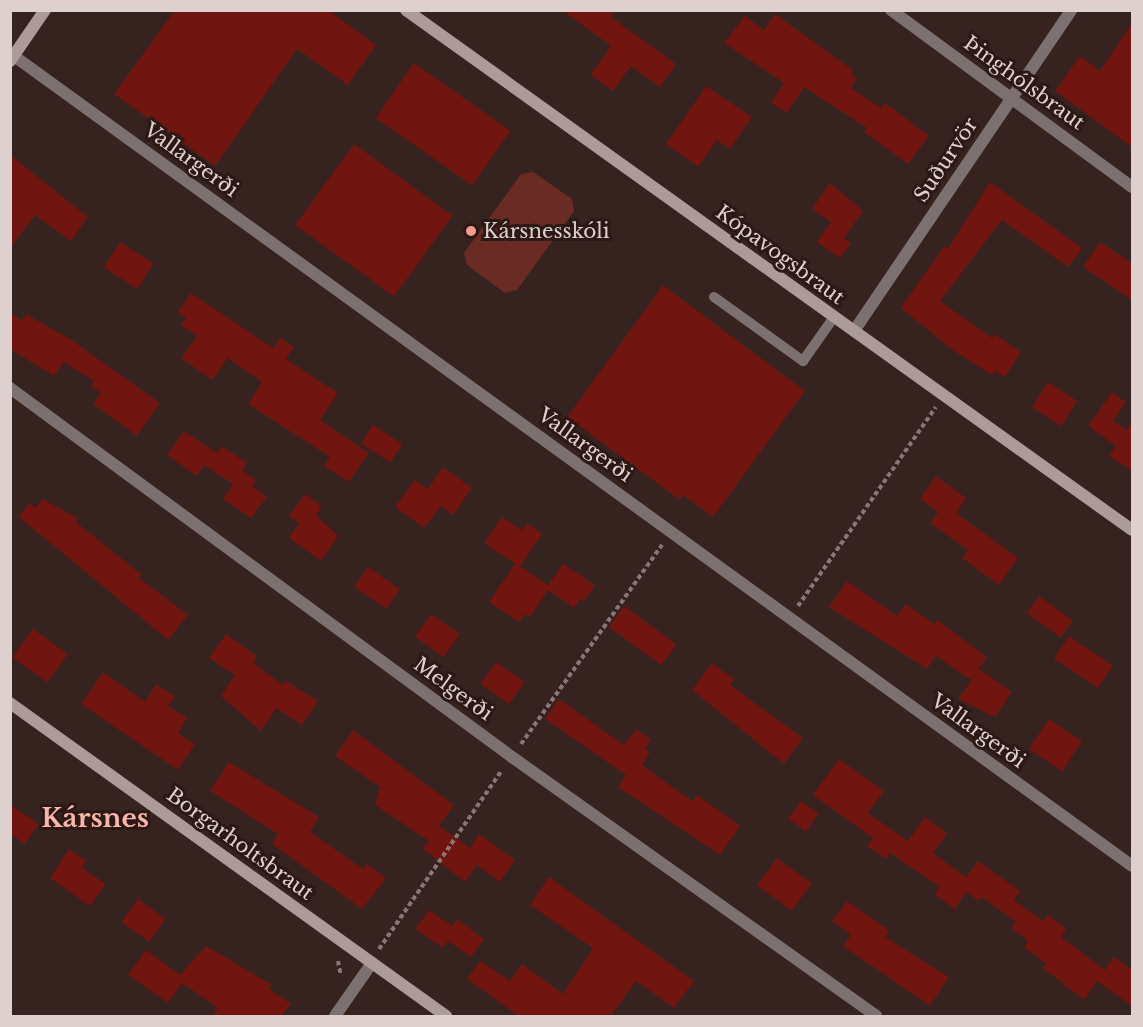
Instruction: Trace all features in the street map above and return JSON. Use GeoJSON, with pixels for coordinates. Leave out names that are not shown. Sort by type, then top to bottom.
{"type":"FeatureCollection","features":[{"type":"Feature","properties":{"kind":"street"},"geometry":{"type":"LineString","coordinates":[[12,58],[45,10]]}},
{"type":"Feature","properties":{"kind":"street","name":"Kópavogsbraut"},"geometry":{"type":"LineString","coordinates":[[406,10],[1132,530]]}},
{"type":"Feature","properties":{"kind":"street","name":"Þinghólsbraut"},"geometry":{"type":"LineString","coordinates":[[891,10],[1132,187]]}},
{"type":"Feature","properties":{"kind":"street","name":"Suðurvör"},"geometry":{"type":"LineString","coordinates":[[854,332],[1071,10]]}},
{"type":"Feature","properties":{"kind":"street","name":"Vallargerði"},"geometry":{"type":"LineString","coordinates":[[12,58],[1132,866]]}},
{"type":"Feature","properties":{"kind":"street","name":"Melgerði"},"geometry":{"type":"LineString","coordinates":[[10,388],[512,757],[876,1017]]}},
{"type":"Feature","properties":{"kind":"street","name":"Borgarholtsbraut"},"geometry":{"type":"LineString","coordinates":[[10,703],[375,958],[446,1017]]}},
{"type":"Feature","properties":{"kind":"street"},"geometry":{"type":"LineString","coordinates":[[335,1017],[375,958]]}},
{"type":"Feature","properties":{"kind":"lane"},"geometry":{"type":"LineString","coordinates":[[714,297],[803,361],[834,318]]}},
{"type":"Feature","properties":{"kind":"path"},"geometry":{"type":"LineString","coordinates":[[789,619],[944,395]]}},
{"type":"Feature","properties":{"kind":"path"},"geometry":{"type":"LineString","coordinates":[[375,958],[512,757],[671,532]]}},
{"type":"Feature","properties":{"kind":"shaded area"},"geometry":{"type":"Polygon","coordinates":[[[533,172],[572,199],[574,211],[517,290],[505,293],[467,265],[464,253],[521,174],[533,172]]]}},
{"type":"Feature","properties":{"kind":"building"},"geometry":{"type":"Polygon","coordinates":[[[175,10],[328,10],[376,45],[348,85],[297,49],[215,166],[114,94],[175,10]]]}},
{"type":"Feature","properties":{"kind":"building"},"geometry":{"type":"Polygon","coordinates":[[[562,10],[615,10],[611,17],[676,64],[660,87],[631,66],[613,91],[590,75],[611,46],[562,10]]]}},
{"type":"Feature","properties":{"kind":"building"},"geometry":{"type":"Polygon","coordinates":[[[775,14],[853,70],[851,74],[857,78],[851,88],[881,108],[885,103],[929,136],[908,164],[864,132],[867,128],[804,87],[787,113],[771,103],[784,83],[724,43],[745,16],[764,30],[775,14]]]}},
{"type":"Feature","properties":{"kind":"building"},"geometry":{"type":"Polygon","coordinates":[[[1132,23],[1132,147],[1055,91],[1080,56],[1100,71],[1132,23]]]}},
{"type":"Feature","properties":{"kind":"building"},"geometry":{"type":"Polygon","coordinates":[[[414,63],[511,131],[472,186],[376,118],[414,63]]]}},
{"type":"Feature","properties":{"kind":"building"},"geometry":{"type":"Polygon","coordinates":[[[706,86],[752,117],[730,149],[717,140],[698,167],[666,144],[706,86]]]}},
{"type":"Feature","properties":{"kind":"building"},"geometry":{"type":"Polygon","coordinates":[[[354,144],[453,216],[394,297],[295,225],[354,144]]]}},
{"type":"Feature","properties":{"kind":"building"},"geometry":{"type":"Polygon","coordinates":[[[10,155],[88,217],[71,241],[35,215],[10,248],[10,155]]]}},
{"type":"Feature","properties":{"kind":"building"},"geometry":{"type":"Polygon","coordinates":[[[990,182],[1082,248],[1068,267],[1002,220],[940,301],[992,338],[994,334],[1021,352],[1005,377],[994,371],[992,375],[954,351],[901,308],[944,246],[948,249],[990,182]]]}},
{"type":"Feature","properties":{"kind":"building"},"geometry":{"type":"Polygon","coordinates":[[[830,183],[863,211],[844,238],[851,243],[840,258],[817,242],[831,222],[812,209],[830,183]]]}},
{"type":"Feature","properties":{"kind":"building"},"geometry":{"type":"Polygon","coordinates":[[[120,242],[154,264],[137,289],[104,267],[120,242]]]}},
{"type":"Feature","properties":{"kind":"building"},"geometry":{"type":"Polygon","coordinates":[[[1100,242],[1132,263],[1132,300],[1083,267],[1100,242]]]}},
{"type":"Feature","properties":{"kind":"building"},"geometry":{"type":"Polygon","coordinates":[[[663,285],[805,391],[713,517],[683,495],[680,500],[567,417],[663,285]]]}},
{"type":"Feature","properties":{"kind":"building"},"geometry":{"type":"Polygon","coordinates":[[[191,293],[273,348],[280,338],[294,347],[286,359],[338,393],[320,420],[369,453],[349,482],[324,466],[330,457],[248,404],[262,382],[228,358],[212,380],[181,358],[197,336],[181,325],[186,318],[178,312],[191,293]]]}},
{"type":"Feature","properties":{"kind":"building"},"geometry":{"type":"Polygon","coordinates":[[[10,313],[22,321],[26,314],[70,339],[160,403],[137,436],[93,404],[101,393],[91,386],[94,381],[64,362],[54,376],[10,349],[10,313]]]}},
{"type":"Feature","properties":{"kind":"building"},"geometry":{"type":"Polygon","coordinates":[[[1048,382],[1077,401],[1061,426],[1032,407],[1048,382]]]}},
{"type":"Feature","properties":{"kind":"building"},"geometry":{"type":"Polygon","coordinates":[[[1112,392],[1126,402],[1113,421],[1127,430],[1132,421],[1132,471],[1109,456],[1116,446],[1088,426],[1112,392]]]}},
{"type":"Feature","properties":{"kind":"building"},"geometry":{"type":"Polygon","coordinates":[[[373,425],[402,444],[390,463],[361,443],[373,425]]]}},
{"type":"Feature","properties":{"kind":"building"},"geometry":{"type":"Polygon","coordinates":[[[184,431],[217,453],[222,446],[247,463],[242,470],[256,480],[252,487],[267,497],[251,518],[223,499],[233,484],[204,465],[197,476],[167,455],[184,431]]]}},
{"type":"Feature","properties":{"kind":"building"},"geometry":{"type":"Polygon","coordinates":[[[443,467],[472,488],[453,515],[441,506],[424,528],[395,507],[415,480],[428,489],[443,467]]]}},
{"type":"Feature","properties":{"kind":"building"},"geometry":{"type":"Polygon","coordinates":[[[936,476],[966,498],[956,513],[1018,558],[999,585],[962,558],[968,550],[930,523],[938,512],[920,499],[936,476]]]}},
{"type":"Feature","properties":{"kind":"building"},"geometry":{"type":"Polygon","coordinates":[[[305,494],[322,506],[316,515],[338,536],[321,561],[289,538],[299,523],[289,516],[305,494]]]}},
{"type":"Feature","properties":{"kind":"building"},"geometry":{"type":"Polygon","coordinates":[[[42,499],[78,518],[76,522],[142,575],[139,578],[188,615],[168,640],[19,517],[29,503],[36,508],[42,499]]]}},
{"type":"Feature","properties":{"kind":"building"},"geometry":{"type":"Polygon","coordinates":[[[502,517],[522,530],[527,523],[542,534],[520,566],[548,585],[563,564],[595,585],[584,601],[580,599],[574,608],[548,590],[530,617],[525,614],[519,622],[489,602],[515,564],[484,543],[502,517]]]}},
{"type":"Feature","properties":{"kind":"building"},"geometry":{"type":"Polygon","coordinates":[[[368,567],[400,589],[386,609],[354,587],[368,567]]]}},
{"type":"Feature","properties":{"kind":"building"},"geometry":{"type":"Polygon","coordinates":[[[847,581],[897,616],[906,604],[934,624],[937,620],[987,657],[971,680],[936,656],[927,669],[829,607],[847,581]]]}},
{"type":"Feature","properties":{"kind":"building"},"geometry":{"type":"Polygon","coordinates":[[[1039,596],[1073,621],[1061,638],[1027,613],[1039,596]]]}},
{"type":"Feature","properties":{"kind":"building"},"geometry":{"type":"Polygon","coordinates":[[[624,606],[677,644],[661,665],[609,627],[624,606]]]}},
{"type":"Feature","properties":{"kind":"building"},"geometry":{"type":"Polygon","coordinates":[[[431,614],[460,634],[444,657],[415,637],[431,614]]]}},
{"type":"Feature","properties":{"kind":"building"},"geometry":{"type":"Polygon","coordinates":[[[33,629],[68,654],[47,683],[12,657],[33,629]]]}},
{"type":"Feature","properties":{"kind":"building"},"geometry":{"type":"Polygon","coordinates":[[[226,634],[257,656],[253,663],[283,685],[286,681],[318,701],[302,725],[276,708],[261,731],[221,696],[235,675],[209,658],[226,634]]]}},
{"type":"Feature","properties":{"kind":"building"},"geometry":{"type":"Polygon","coordinates":[[[1069,636],[1113,666],[1098,688],[1054,658],[1069,636]]]}},
{"type":"Feature","properties":{"kind":"building"},"geometry":{"type":"Polygon","coordinates":[[[496,662],[525,682],[509,704],[481,684],[496,662]]]}},
{"type":"Feature","properties":{"kind":"building"},"geometry":{"type":"Polygon","coordinates":[[[712,663],[734,679],[730,685],[803,738],[784,764],[692,690],[712,663]]]}},
{"type":"Feature","properties":{"kind":"building"},"geometry":{"type":"Polygon","coordinates":[[[979,669],[1012,692],[995,717],[958,699],[979,669]]]}},
{"type":"Feature","properties":{"kind":"building"},"geometry":{"type":"Polygon","coordinates":[[[103,672],[145,702],[156,684],[175,696],[168,706],[187,718],[178,733],[195,744],[178,770],[81,704],[103,672]]]}},
{"type":"Feature","properties":{"kind":"building"},"geometry":{"type":"Polygon","coordinates":[[[559,699],[624,745],[636,729],[651,740],[645,749],[650,753],[642,765],[692,801],[697,795],[740,826],[720,855],[618,787],[626,775],[545,719],[559,699]]]}},
{"type":"Feature","properties":{"kind":"building"},"geometry":{"type":"Polygon","coordinates":[[[1049,719],[1082,741],[1062,771],[1029,749],[1049,719]]]}},
{"type":"Feature","properties":{"kind":"building"},"geometry":{"type":"Polygon","coordinates":[[[353,730],[454,805],[439,826],[470,848],[479,834],[515,860],[500,882],[477,865],[465,882],[423,849],[429,841],[375,805],[380,787],[335,756],[353,730]]]}},
{"type":"Feature","properties":{"kind":"building"},"geometry":{"type":"Polygon","coordinates":[[[839,759],[884,791],[868,813],[908,841],[925,817],[947,833],[933,853],[966,877],[978,861],[1020,891],[1014,900],[1043,921],[1048,915],[1066,929],[1061,937],[1105,970],[1114,957],[1132,970],[1132,1006],[1097,981],[1084,1000],[1043,968],[1046,964],[1024,947],[1028,941],[1011,928],[1016,922],[982,897],[979,901],[966,892],[955,909],[934,894],[940,887],[890,853],[886,859],[867,846],[873,838],[813,795],[839,759]]]}},
{"type":"Feature","properties":{"kind":"building"},"geometry":{"type":"Polygon","coordinates":[[[229,762],[319,817],[310,832],[363,869],[367,864],[386,878],[362,909],[272,844],[278,834],[210,791],[229,762]]]}},
{"type":"Feature","properties":{"kind":"building"},"geometry":{"type":"Polygon","coordinates":[[[801,801],[819,814],[806,832],[788,819],[801,801]]]}},
{"type":"Feature","properties":{"kind":"building"},"geometry":{"type":"Polygon","coordinates":[[[10,805],[39,824],[25,844],[10,834],[10,805]]]}},
{"type":"Feature","properties":{"kind":"building"},"geometry":{"type":"Polygon","coordinates":[[[69,849],[86,861],[82,868],[106,884],[90,906],[50,878],[69,849]]]}},
{"type":"Feature","properties":{"kind":"building"},"geometry":{"type":"Polygon","coordinates":[[[777,858],[812,883],[792,911],[757,886],[777,858]]]}},
{"type":"Feature","properties":{"kind":"building"},"geometry":{"type":"Polygon","coordinates":[[[549,877],[694,981],[674,1008],[636,981],[610,1017],[520,1017],[467,979],[480,961],[510,981],[522,964],[563,994],[593,948],[530,905],[549,877]]]}},
{"type":"Feature","properties":{"kind":"building"},"geometry":{"type":"Polygon","coordinates":[[[138,899],[166,919],[149,942],[122,922],[138,899]]]}},
{"type":"Feature","properties":{"kind":"building"},"geometry":{"type":"Polygon","coordinates":[[[847,901],[890,931],[885,937],[949,977],[930,1006],[843,946],[851,935],[832,921],[847,901]]]}},
{"type":"Feature","properties":{"kind":"building"},"geometry":{"type":"Polygon","coordinates":[[[429,910],[452,926],[457,919],[484,939],[471,957],[448,941],[443,948],[415,929],[429,910]]]}},
{"type":"Feature","properties":{"kind":"building"},"geometry":{"type":"Polygon","coordinates":[[[206,946],[272,985],[269,989],[291,1004],[281,1017],[212,1017],[218,1008],[182,983],[168,1003],[128,975],[146,950],[180,975],[206,946]]]}},
{"type":"Feature","properties":{"kind":"place","name":"Kársnesskóli"},"geometry":{"type":"Point","coordinates":[471,231]}},
{"type":"Feature","properties":{"kind":"district","name":"Kársnes"},"geometry":{"type":"Point","coordinates":[95,819]}}]}
